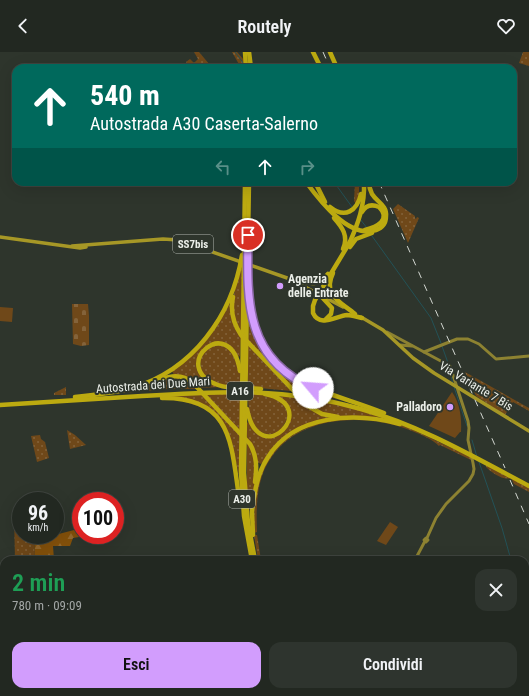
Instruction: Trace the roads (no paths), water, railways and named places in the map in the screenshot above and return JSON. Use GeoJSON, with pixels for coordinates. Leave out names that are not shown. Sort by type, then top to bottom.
{"type":"FeatureCollection","features":[{"type":"Feature","properties":{"kind":"highway"},"geometry":{"type":"LineString","coordinates":[[315,52],[320,64]]}},
{"type":"Feature","properties":{"kind":"highway"},"geometry":{"type":"LineString","coordinates":[[330,52],[335,64]]}},
{"type":"Feature","properties":{"kind":"highway"},"geometry":{"type":"LineString","coordinates":[[247,53],[249,64]]}},
{"type":"Feature","properties":{"kind":"highway"},"geometry":{"type":"LineString","coordinates":[[246,186],[244,239],[245,257],[240,266],[232,309],[235,326],[241,335],[301,400],[322,414],[337,417],[385,421],[410,428],[470,453]]}},
{"type":"Feature","properties":{"kind":"highway","name":"A30"},"geometry":{"type":"LineString","coordinates":[[243,383],[247,344],[244,336],[247,290],[245,257],[250,186]]}},
{"type":"Feature","properties":{"kind":"highway"},"geometry":{"type":"LineString","coordinates":[[310,186],[343,223],[355,230],[368,232]]}},
{"type":"Feature","properties":{"kind":"highway"},"geometry":{"type":"LineString","coordinates":[[316,186],[321,199],[344,232],[345,242],[342,256]]}},
{"type":"Feature","properties":{"kind":"highway","name":"SS7bis"},"geometry":{"type":"LineString","coordinates":[[293,280],[310,284],[317,282],[324,278],[342,256],[355,230],[360,209],[362,186]]}},
{"type":"Feature","properties":{"kind":"highway","name":"SS7bis"},"geometry":{"type":"LineString","coordinates":[[355,314],[337,301],[333,296],[330,289],[330,282],[355,230],[360,209],[362,186]]}},
{"type":"Feature","properties":{"kind":"highway"},"geometry":{"type":"LineString","coordinates":[[342,256],[354,241],[384,224],[386,211],[370,191],[369,186]]}},
{"type":"Feature","properties":{"kind":"highway"},"geometry":{"type":"LineString","coordinates":[[373,186],[376,199]]}},
{"type":"Feature","properties":{"kind":"highway"},"geometry":{"type":"LineString","coordinates":[[321,199],[336,211],[342,213],[368,206],[377,206],[382,209],[384,213],[383,219],[375,230]]}},
{"type":"Feature","properties":{"kind":"highway","name":"SS7bis"},"geometry":{"type":"LineString","coordinates":[[350,242],[319,294],[313,306],[312,313],[317,319],[323,320],[330,320],[345,315],[362,318]]}},
{"type":"Feature","properties":{"kind":"highway","name":"SS7bis"},"geometry":{"type":"LineString","coordinates":[[330,275],[332,268]]}},
{"type":"Feature","properties":{"kind":"highway","name":"A30"},"geometry":{"type":"LineString","coordinates":[[246,271],[241,482],[244,516],[251,556]]}},
{"type":"Feature","properties":{"kind":"highway"},"geometry":{"type":"LineString","coordinates":[[140,385],[168,371],[193,352],[215,326],[225,310],[236,283]]}},
{"type":"Feature","properties":{"kind":"highway"},"geometry":{"type":"LineString","coordinates":[[247,290],[258,337],[270,356],[285,372],[313,388],[394,417]]}},
{"type":"Feature","properties":{"kind":"highway","name":"SS7bis"},"geometry":{"type":"LineString","coordinates":[[319,294],[332,308],[331,314],[323,320]]}},
{"type":"Feature","properties":{"kind":"highway"},"geometry":{"type":"LineString","coordinates":[[243,383],[238,360],[232,350],[222,344],[211,345],[204,348],[198,363],[199,369],[201,374],[211,382],[226,387],[276,391]]}},
{"type":"Feature","properties":{"kind":"highway"},"geometry":{"type":"LineString","coordinates":[[52,400],[100,395],[121,391],[176,376],[187,379],[206,397],[252,448],[256,464],[254,498]]}},
{"type":"Feature","properties":{"kind":"highway","name":"Autostrada dei Due Mari"},"geometry":{"type":"LineString","coordinates":[[0,404],[211,390],[244,389],[276,391],[334,400],[361,406],[394,417],[427,430],[529,484]]}},
{"type":"Feature","properties":{"kind":"highway","name":"Autostrada dei Due Mari"},"geometry":{"type":"LineString","coordinates":[[0,404],[211,392],[244,391],[276,393],[317,398],[382,415],[413,427],[470,453]]}},
{"type":"Feature","properties":{"kind":"highway"},"geometry":{"type":"LineString","coordinates":[[211,392],[259,393],[275,397],[283,402],[289,410],[288,424],[283,430],[274,436],[264,435],[257,431],[248,415],[244,397]]}},
{"type":"Feature","properties":{"kind":"highway"},"geometry":{"type":"LineString","coordinates":[[86,400],[172,398],[192,401],[210,411],[218,418],[229,437],[233,451],[241,508],[244,516]]}},
{"type":"Feature","properties":{"kind":"highway"},"geometry":{"type":"LineString","coordinates":[[253,549],[252,512],[257,481],[265,462],[274,449],[287,437],[301,428],[332,419],[360,418]]}},
{"type":"Feature","properties":{"kind":"highway","name":"A30"},"geometry":{"type":"LineString","coordinates":[[243,436],[245,493],[254,556]]}},
{"type":"Feature","properties":{"kind":"main road","name":"SS7bis"},"geometry":{"type":"LineString","coordinates":[[0,237],[80,247],[178,240],[293,280],[383,330],[398,340],[400,345],[409,354]]}},
{"type":"Feature","properties":{"kind":"main road"},"geometry":{"type":"LineString","coordinates":[[424,352],[457,339],[468,339],[479,344],[491,355],[494,360],[529,356]]}},
{"type":"Feature","properties":{"kind":"main road"},"geometry":{"type":"LineString","coordinates":[[398,340],[419,349],[450,366],[468,421],[468,440],[474,463],[473,474],[469,481],[446,504],[436,518],[417,556]]}},
{"type":"Feature","properties":{"kind":"main road"},"geometry":{"type":"LineString","coordinates":[[400,345],[412,346]]}},
{"type":"Feature","properties":{"kind":"main road"},"geometry":{"type":"LineString","coordinates":[[409,354],[408,348],[412,346]]}},
{"type":"Feature","properties":{"kind":"main road"},"geometry":{"type":"LineString","coordinates":[[419,349],[431,349]]}},
{"type":"Feature","properties":{"kind":"main road"},"geometry":{"type":"LineString","coordinates":[[431,349],[428,352],[431,356]]}},
{"type":"Feature","properties":{"kind":"main road","name":"Via Variante 7 Bis"},"geometry":{"type":"LineString","coordinates":[[409,354],[434,373],[529,431]]}},
{"type":"Feature","properties":{"kind":"main road"},"geometry":{"type":"LineString","coordinates":[[491,355],[503,359]]}},
{"type":"Feature","properties":{"kind":"waterway"},"geometry":{"type":"LineString","coordinates":[[235,52],[244,64]]}},
{"type":"Feature","properties":{"kind":"waterway"},"geometry":{"type":"LineString","coordinates":[[337,186],[352,207]]}},
{"type":"Feature","properties":{"kind":"waterway"},"geometry":{"type":"LineString","coordinates":[[360,219],[367,228]]}},
{"type":"Feature","properties":{"kind":"waterway"},"geometry":{"type":"LineString","coordinates":[[372,236],[431,318],[441,343]]}},
{"type":"Feature","properties":{"kind":"waterway"},"geometry":{"type":"LineString","coordinates":[[442,346],[448,363]]}},
{"type":"Feature","properties":{"kind":"waterway"},"geometry":{"type":"LineString","coordinates":[[449,368],[453,384]]}},
{"type":"Feature","properties":{"kind":"waterway"},"geometry":{"type":"LineString","coordinates":[[454,387],[467,426]]}},
{"type":"Feature","properties":{"kind":"waterway"},"geometry":{"type":"LineString","coordinates":[[472,440],[477,457]]}},
{"type":"Feature","properties":{"kind":"waterway"},"geometry":{"type":"LineString","coordinates":[[479,462],[502,528],[510,556]]}},
{"type":"Feature","properties":{"kind":"railway"},"geometry":{"type":"LineString","coordinates":[[323,52],[328,64]]}},
{"type":"Feature","properties":{"kind":"railway"},"geometry":{"type":"LineString","coordinates":[[381,186],[505,468]]}},
{"type":"Feature","properties":{"kind":"railway"},"geometry":{"type":"LineString","coordinates":[[510,480],[529,524]]}},
{"type":"Feature","properties":{"kind":"place","name":"Agenzia delle Entrate"},"geometry":{"type":"Point","coordinates":[280,286]}},
{"type":"Feature","properties":{"kind":"place","name":"Palladoro"},"geometry":{"type":"Point","coordinates":[450,407]}}]}
